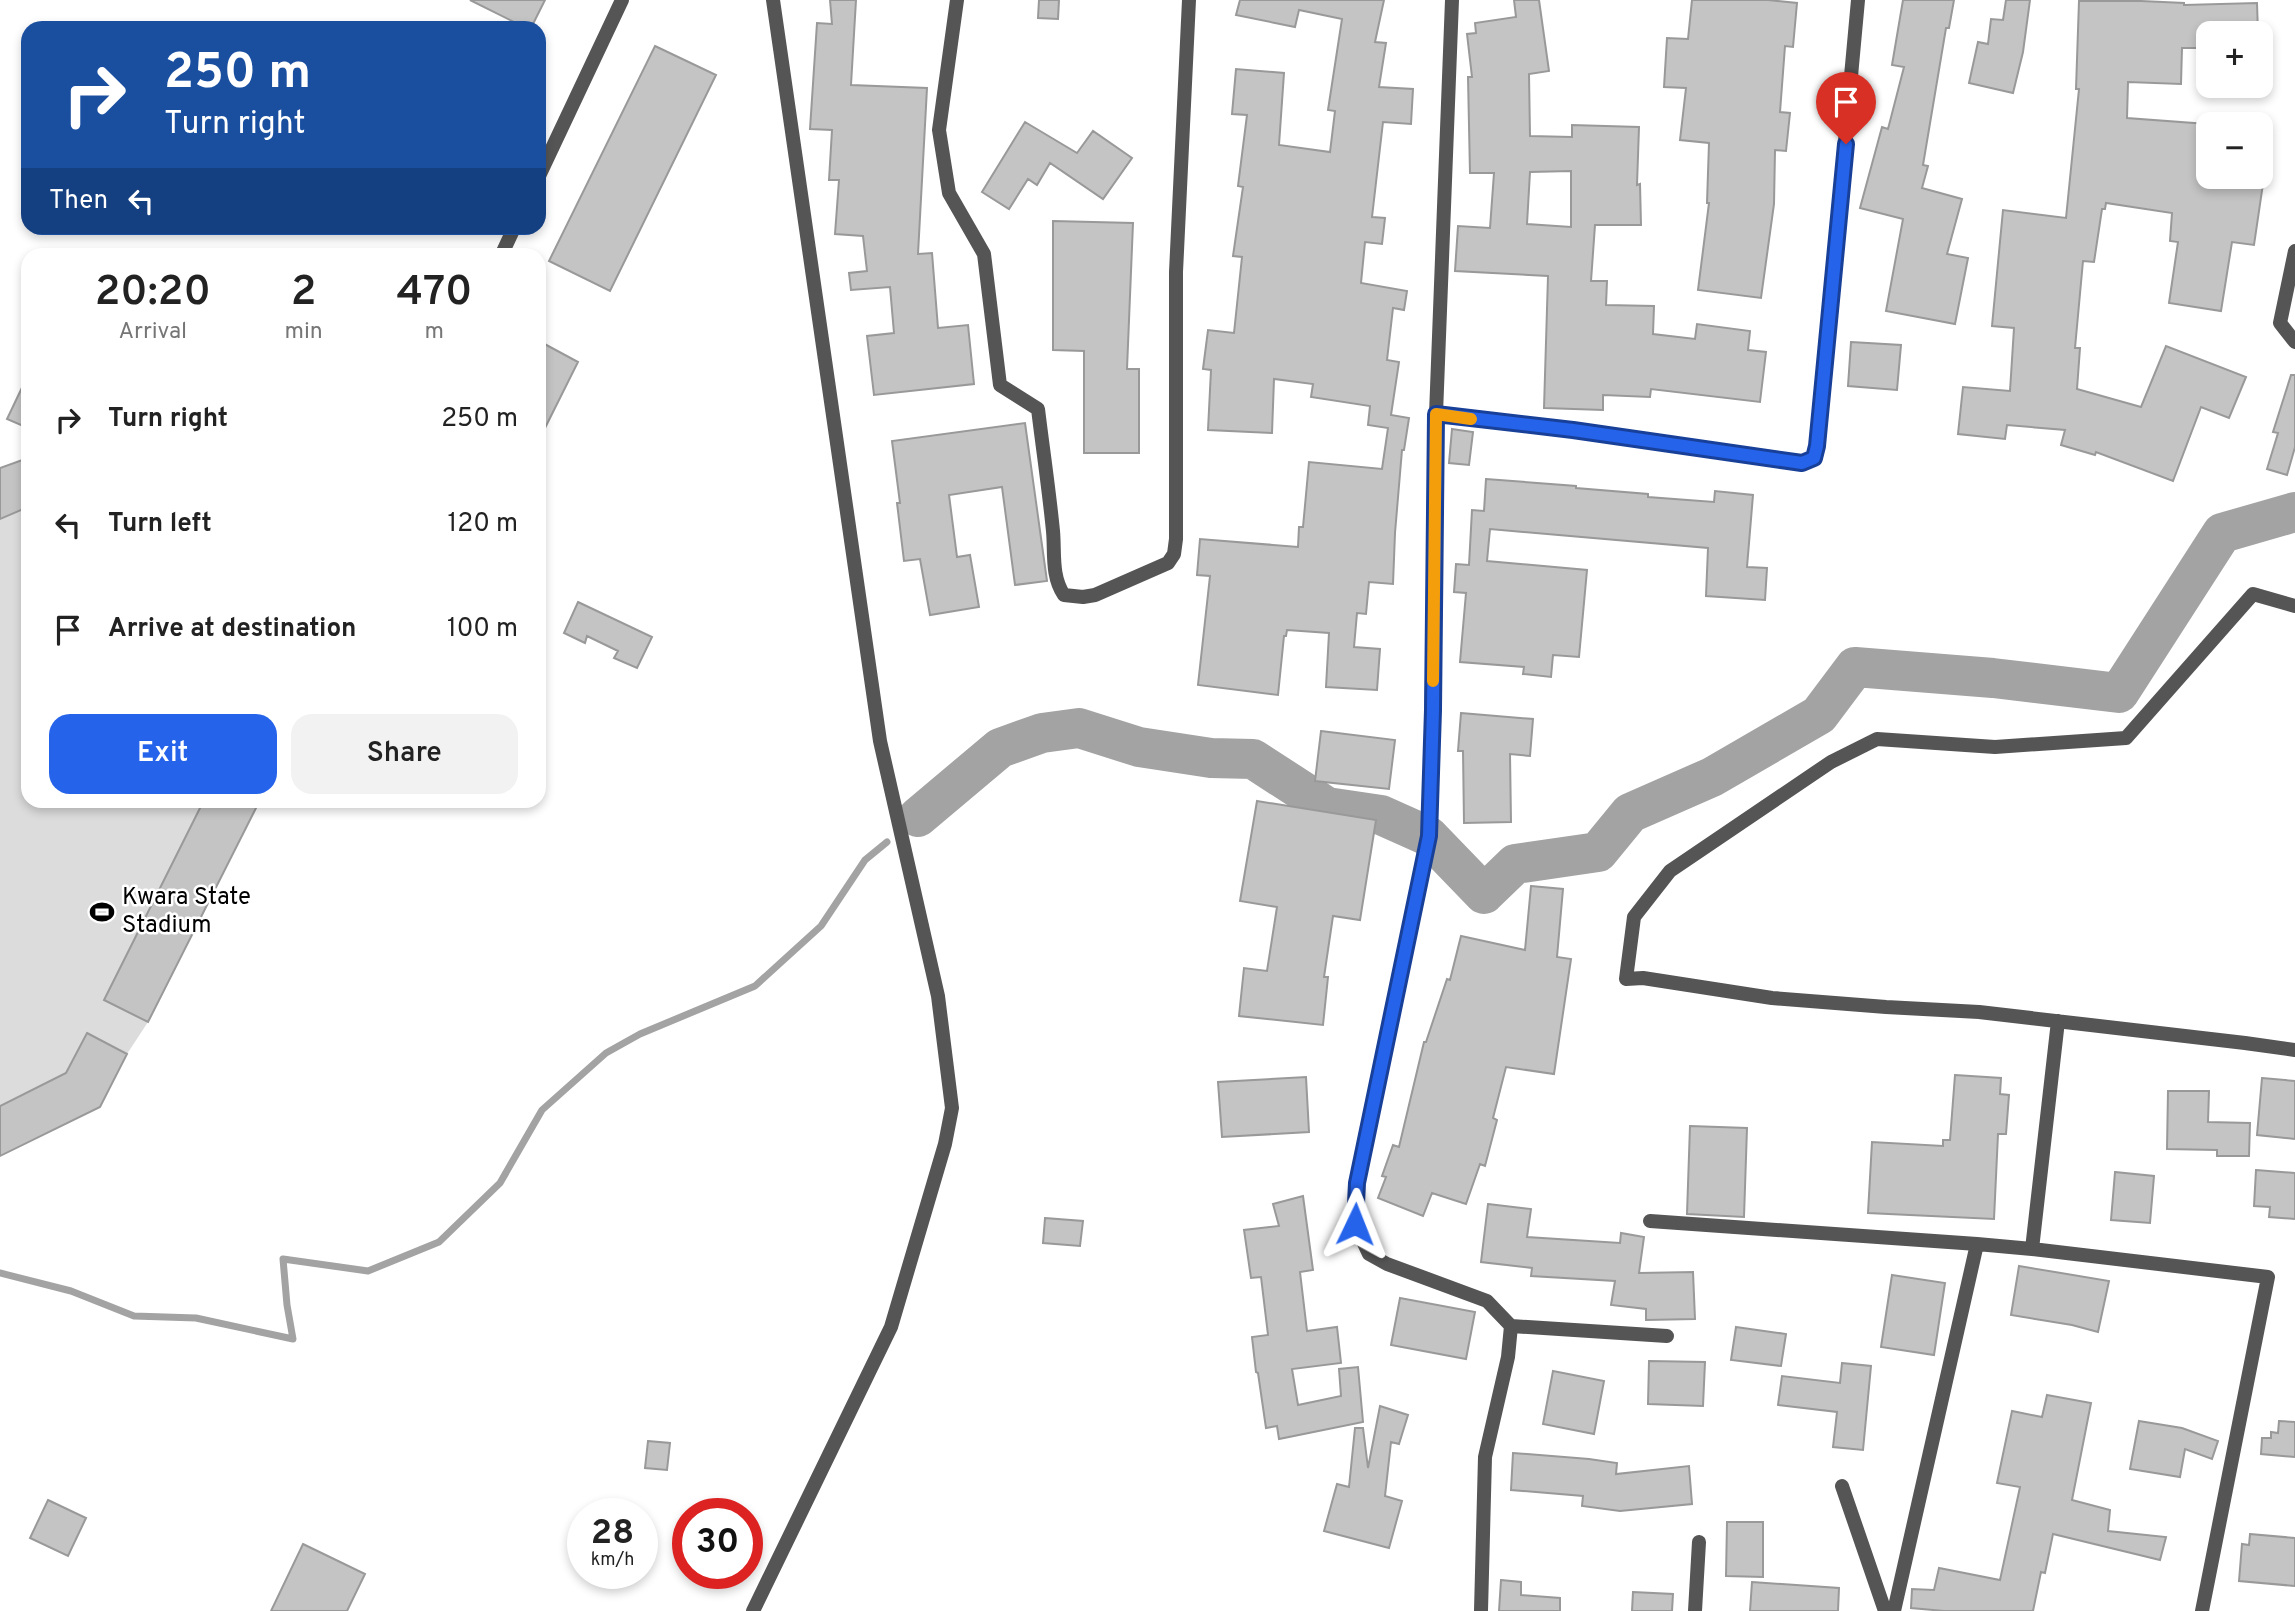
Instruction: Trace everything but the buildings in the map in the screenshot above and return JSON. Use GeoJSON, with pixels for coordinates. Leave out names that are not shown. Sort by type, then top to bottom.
{"type":"FeatureCollection","features":[{"type":"Feature","properties":{"kind":"street"},"geometry":{"type":"LineString","coordinates":[[546,161],[622,0]]}},
{"type":"Feature","properties":{"kind":"street"},"geometry":{"type":"LineString","coordinates":[[753,1611],[891,1327],[945,1144],[951,1108],[938,996],[880,741],[773,0]]}},
{"type":"Feature","properties":{"kind":"street"},"geometry":{"type":"LineString","coordinates":[[957,0],[939,130],[949,193],[984,254],[1000,385],[1038,410],[1059,588],[1064,595],[1083,597],[1121,585],[1168,563],[1174,554],[1177,272],[1189,0]]}},
{"type":"Feature","properties":{"kind":"street"},"geometry":{"type":"LineString","coordinates":[[1452,0],[1436,414],[1429,836],[1357,1183],[1355,1224],[1369,1254],[1387,1264],[1487,1301],[1511,1326],[1667,1336]]}},
{"type":"Feature","properties":{"kind":"street"},"geometry":{"type":"LineString","coordinates":[[1436,414],[1573,430],[1802,463],[1814,458],[1858,0]]}},
{"type":"Feature","properties":{"kind":"street"},"geometry":{"type":"LineString","coordinates":[[2295,251],[2280,323],[2295,342]]}},
{"type":"Feature","properties":{"kind":"street"},"geometry":{"type":"LineString","coordinates":[[2295,606],[2253,594],[2126,738],[1995,747],[1877,739],[1830,762],[1670,871],[1634,916],[1626,979],[1643,978],[1772,998],[1979,1012],[2295,1050]]}},
{"type":"Feature","properties":{"kind":"street"},"geometry":{"type":"LineString","coordinates":[[2032,1249],[2058,1021]]}},
{"type":"Feature","properties":{"kind":"street"},"geometry":{"type":"LineString","coordinates":[[1650,1220],[2032,1249],[2268,1277],[2202,1611]]}},
{"type":"Feature","properties":{"kind":"street"},"geometry":{"type":"LineString","coordinates":[[1894,1611],[1976,1244]]}},
{"type":"Feature","properties":{"kind":"street"},"geometry":{"type":"LineString","coordinates":[[1481,1611],[1485,1457],[1508,1357],[1511,1326]]}},
{"type":"Feature","properties":{"kind":"street"},"geometry":{"type":"LineString","coordinates":[[1842,1486],[1885,1611]]}},
{"type":"Feature","properties":{"kind":"street"},"geometry":{"type":"LineString","coordinates":[[1695,1611],[1699,1542]]}},
{"type":"Feature","properties":{"kind":"shaded area","name":"Kwara State Stadium"},"geometry":{"type":"Polygon","coordinates":[[[21,460],[21,808],[256,808],[148,1022],[127,1054],[100,1107],[0,1156],[0,468],[21,460]]]}},
{"type":"Feature","properties":{"kind":"waterway"},"geometry":{"type":"LineString","coordinates":[[918,817],[1000,748],[1042,733],[1079,728],[1139,747],[1211,758],[1253,759],[1327,807],[1381,815],[1428,836],[1484,894],[1515,864],[1598,852],[1630,813],[1712,777],[1819,715],[1855,667],[1993,678],[2119,693],[2222,533],[2295,512]]}},
{"type":"Feature","properties":{"kind":"waterway"},"geometry":{"type":"LineString","coordinates":[[0,1273],[71,1291],[134,1316],[196,1318],[293,1339],[283,1259],[368,1271],[439,1242],[500,1183],[542,1110],[606,1053],[640,1034],[755,986],[821,926],[865,860],[887,842]]}},
{"type":"Feature","properties":{"kind":"slow traffic"},"geometry":{"type":"LineString","coordinates":[[1433,681],[1436,414],[1471,419]]}},
{"type":"Feature","properties":{"kind":"place","name":"Kwara State Stadium"},"geometry":{"type":"Point","coordinates":[102,912]}},
{"type":"Feature","properties":{"kind":"route"},"geometry":{"type":"LineString","coordinates":[[1355,1224],[1357,1183],[1429,836],[1436,414],[1573,430],[1802,463],[1814,458],[1846,144]]}}]}
